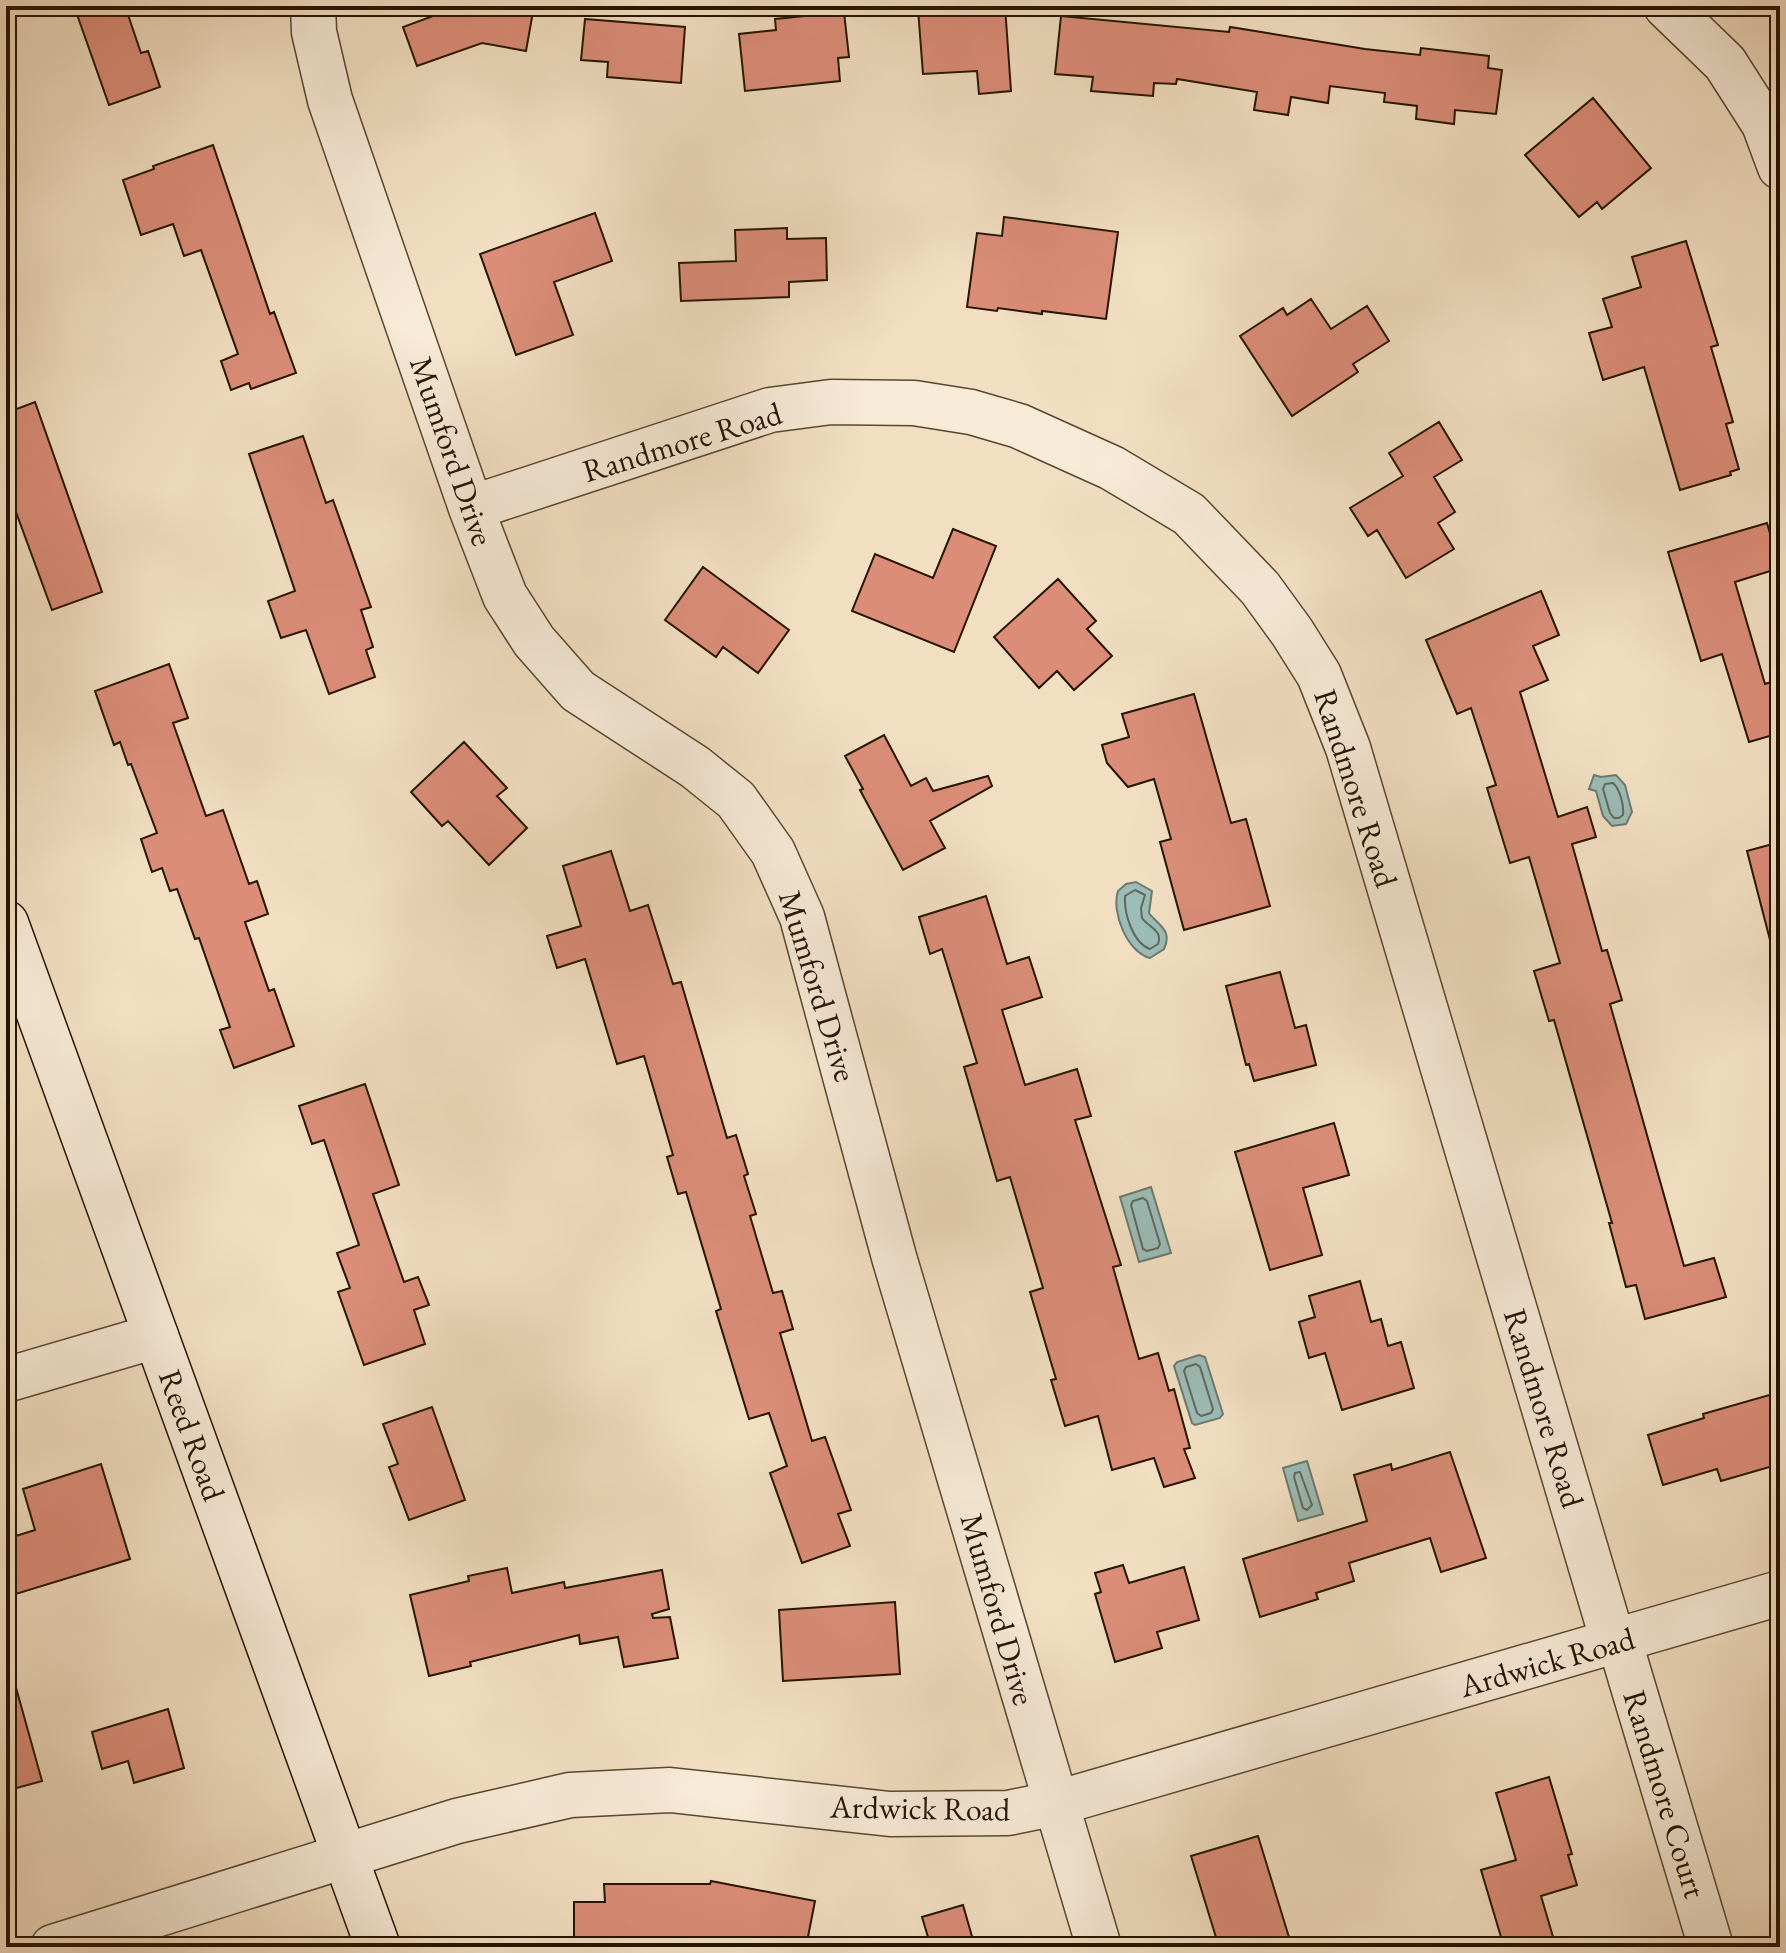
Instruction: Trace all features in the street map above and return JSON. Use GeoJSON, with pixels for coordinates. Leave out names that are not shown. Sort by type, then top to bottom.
{"type":"FeatureCollection","features":[{"type":"Feature","properties":{"kind":"street","name":"Mumford Drive"},"geometry":{"type":"LineString","coordinates":[[313,6],[314,32],[330,100],[471,508],[505,596],[534,641],[578,691],[695,767],[736,800],[773,852],[797,904],[894,1257],[1099,1947]]}},
{"type":"Feature","properties":{"kind":"street"},"geometry":{"type":"LineString","coordinates":[[1666,6],[1725,63],[1764,124],[1780,167]]}},
{"type":"Feature","properties":{"kind":"street","name":"Randmore Road"},"geometry":{"type":"LineString","coordinates":[[471,508],[770,410],[831,402],[914,403],[971,412],[1019,426],[1112,468],[1189,514],[1260,588],[1292,632],[1319,675],[1348,748],[1610,1631],[1616,1642]]}},
{"type":"Feature","properties":{"kind":"street","name":"Reed Road"},"geometry":{"type":"LineString","coordinates":[[6,923],[378,1947]]}},
{"type":"Feature","properties":{"kind":"street"},"geometry":{"type":"LineString","coordinates":[[6,1380],[156,1336]]}},
{"type":"Feature","properties":{"kind":"street","name":"Ardwick Road"},"geometry":{"type":"LineString","coordinates":[[53,1947],[457,1821],[570,1795],[670,1790],[890,1814],[1008,1813],[1057,1803],[1780,1593]]}},
{"type":"Feature","properties":{"kind":"street","name":"Randmore Court"},"geometry":{"type":"LineString","coordinates":[[1616,1642],[1623,1653],[1711,1947]]}},
{"type":"Feature","properties":{"kind":"water"},"geometry":{"type":"Polygon","coordinates":[[[1594,775],[1616,775],[1625,785],[1632,812],[1626,824],[1612,826],[1603,816],[1596,791],[1589,789],[1594,775]]]}},
{"type":"Feature","properties":{"kind":"water"},"geometry":{"type":"Polygon","coordinates":[[[1136,882],[1152,891],[1149,913],[1167,937],[1164,949],[1150,958],[1134,948],[1119,920],[1118,891],[1126,884],[1136,882]]]}},
{"type":"Feature","properties":{"kind":"water"},"geometry":{"type":"Polygon","coordinates":[[[1151,1187],[1171,1253],[1139,1262],[1120,1197],[1151,1187]]]}},
{"type":"Feature","properties":{"kind":"water"},"geometry":{"type":"Polygon","coordinates":[[[1199,1355],[1205,1357],[1223,1414],[1220,1418],[1195,1425],[1174,1366],[1177,1362],[1199,1355]]]}},
{"type":"Feature","properties":{"kind":"water"},"geometry":{"type":"Polygon","coordinates":[[[1307,1461],[1323,1514],[1298,1521],[1283,1468],[1307,1461]]]}},
{"type":"Feature","properties":{"kind":"building"},"geometry":{"type":"Polygon","coordinates":[[[74,6],[125,6],[141,53],[148,51],[160,87],[109,105],[74,6]]]}},
{"type":"Feature","properties":{"kind":"building"},"geometry":{"type":"Polygon","coordinates":[[[460,6],[534,6],[526,51],[482,43],[417,66],[403,27],[460,6]]]}},
{"type":"Feature","properties":{"kind":"building"},"geometry":{"type":"Polygon","coordinates":[[[1005,6],[1011,91],[979,94],[977,71],[923,74],[918,9],[1005,6]]]}},
{"type":"Feature","properties":{"kind":"building"},"geometry":{"type":"Polygon","coordinates":[[[844,12],[849,57],[838,58],[840,81],[745,91],[739,34],[776,30],[775,19],[844,12]]]}},
{"type":"Feature","properties":{"kind":"building"},"geometry":{"type":"Polygon","coordinates":[[[1061,16],[1229,32],[1230,27],[1420,55],[1421,48],[1489,56],[1488,68],[1502,70],[1496,114],[1455,110],[1454,124],[1416,119],[1417,106],[1384,102],[1385,93],[1330,86],[1328,103],[1291,97],[1288,115],[1254,110],[1257,92],[1177,79],[1176,84],[1154,83],[1153,96],[1091,91],[1093,77],[1055,74],[1061,16]]]}},
{"type":"Feature","properties":{"kind":"building"},"geometry":{"type":"Polygon","coordinates":[[[585,19],[685,27],[681,83],[607,77],[608,62],[581,60],[585,19]]]}},
{"type":"Feature","properties":{"kind":"building"},"geometry":{"type":"Polygon","coordinates":[[[1593,98],[1651,168],[1602,209],[1597,202],[1579,217],[1525,155],[1593,98]]]}},
{"type":"Feature","properties":{"kind":"building"},"geometry":{"type":"Polygon","coordinates":[[[213,145],[270,314],[274,312],[296,373],[251,389],[249,383],[231,390],[221,361],[238,354],[201,250],[184,256],[173,224],[141,235],[123,180],[213,145]]]}},
{"type":"Feature","properties":{"kind":"building"},"geometry":{"type":"Polygon","coordinates":[[[595,213],[612,261],[554,282],[573,335],[516,355],[480,254],[595,213]]]}},
{"type":"Feature","properties":{"kind":"building"},"geometry":{"type":"Polygon","coordinates":[[[1004,217],[1118,232],[1106,319],[1042,311],[1042,314],[967,307],[977,233],[1002,236],[1004,217]]]}},
{"type":"Feature","properties":{"kind":"building"},"geometry":{"type":"Polygon","coordinates":[[[787,228],[787,239],[826,238],[827,280],[789,282],[789,297],[681,301],[679,263],[736,261],[735,230],[787,228]]]}},
{"type":"Feature","properties":{"kind":"building"},"geometry":{"type":"Polygon","coordinates":[[[1686,241],[1718,345],[1711,347],[1733,422],[1726,424],[1739,469],[1730,472],[1731,475],[1680,490],[1644,367],[1603,380],[1589,333],[1612,327],[1603,299],[1641,287],[1632,257],[1686,241]]]}},
{"type":"Feature","properties":{"kind":"building"},"geometry":{"type":"Polygon","coordinates":[[[1311,299],[1331,329],[1367,306],[1389,341],[1353,364],[1358,372],[1292,416],[1240,336],[1283,308],[1287,315],[1311,299]]]}},
{"type":"Feature","properties":{"kind":"building"},"geometry":{"type":"Polygon","coordinates":[[[35,402],[102,592],[52,610],[13,504],[6,506],[6,413],[35,402]]]}},
{"type":"Feature","properties":{"kind":"building"},"geometry":{"type":"Polygon","coordinates":[[[1439,422],[1462,460],[1434,477],[1455,512],[1438,523],[1454,549],[1406,578],[1377,530],[1368,536],[1350,508],[1403,476],[1389,453],[1439,422]]]}},
{"type":"Feature","properties":{"kind":"building"},"geometry":{"type":"Polygon","coordinates":[[[303,436],[326,503],[333,500],[371,607],[361,610],[373,647],[366,650],[375,677],[329,694],[306,630],[281,638],[268,601],[295,591],[249,454],[303,436]]]}},
{"type":"Feature","properties":{"kind":"building"},"geometry":{"type":"Polygon","coordinates":[[[1767,523],[1780,568],[1735,582],[1765,684],[1780,679],[1780,733],[1749,742],[1722,654],[1701,661],[1668,552],[1767,523]]]}},
{"type":"Feature","properties":{"kind":"building"},"geometry":{"type":"Polygon","coordinates":[[[953,529],[996,546],[954,652],[852,611],[875,554],[933,578],[953,529]]]}},
{"type":"Feature","properties":{"kind":"building"},"geometry":{"type":"Polygon","coordinates":[[[703,567],[789,630],[758,673],[723,647],[716,657],[665,620],[703,567]]]}},
{"type":"Feature","properties":{"kind":"building"},"geometry":{"type":"Polygon","coordinates":[[[1058,579],[1096,621],[1087,629],[1112,656],[1074,690],[1057,671],[1039,688],[994,637],[1058,579]]]}},
{"type":"Feature","properties":{"kind":"building"},"geometry":{"type":"Polygon","coordinates":[[[1541,591],[1559,635],[1533,646],[1548,680],[1520,692],[1558,817],[1587,807],[1596,837],[1572,844],[1602,951],[1607,950],[1622,1000],[1610,1004],[1684,1266],[1714,1258],[1726,1297],[1645,1319],[1636,1285],[1626,1287],[1609,1223],[1612,1223],[1554,1020],[1549,1021],[1534,971],[1560,963],[1529,857],[1510,863],[1487,788],[1496,785],[1471,708],[1457,714],[1426,640],[1541,591]]]}},
{"type":"Feature","properties":{"kind":"building"},"geometry":{"type":"Polygon","coordinates":[[[169,664],[188,718],[173,723],[206,816],[223,810],[249,884],[257,881],[268,914],[245,922],[269,991],[274,989],[294,1046],[234,1068],[220,1030],[230,1027],[199,938],[195,939],[177,889],[170,891],[162,868],[152,872],[141,839],[157,833],[131,764],[128,765],[120,742],[114,745],[95,691],[169,664]]]}},
{"type":"Feature","properties":{"kind":"building"},"geometry":{"type":"Polygon","coordinates":[[[1194,694],[1231,823],[1246,819],[1270,906],[1184,930],[1160,842],[1171,839],[1154,779],[1128,787],[1107,763],[1102,745],[1129,737],[1122,714],[1194,694]]]}},
{"type":"Feature","properties":{"kind":"building"},"geometry":{"type":"Polygon","coordinates":[[[884,735],[911,786],[926,778],[933,791],[988,776],[992,786],[930,821],[945,848],[903,870],[845,756],[884,735]]]}},
{"type":"Feature","properties":{"kind":"building"},"geometry":{"type":"Polygon","coordinates":[[[464,742],[507,788],[497,796],[527,828],[489,865],[448,821],[442,826],[411,792],[464,742]]]}},
{"type":"Feature","properties":{"kind":"building"},"geometry":{"type":"Polygon","coordinates":[[[1780,842],[1780,939],[1770,940],[1747,851],[1780,842]]]}},
{"type":"Feature","properties":{"kind":"building"},"geometry":{"type":"Polygon","coordinates":[[[611,851],[630,911],[648,905],[673,984],[681,982],[727,1138],[736,1135],[748,1174],[744,1176],[756,1214],[750,1216],[773,1293],[782,1291],[793,1329],[780,1333],[812,1441],[825,1437],[851,1510],[838,1514],[850,1546],[802,1563],[770,1473],[787,1466],[769,1413],[749,1419],[716,1311],[721,1309],[686,1192],[678,1194],[667,1157],[673,1155],[644,1056],[617,1064],[585,959],[557,968],[547,936],[581,926],[563,866],[611,851]]]}},
{"type":"Feature","properties":{"kind":"building"},"geometry":{"type":"Polygon","coordinates":[[[986,896],[1007,964],[1029,957],[1042,997],[1002,1010],[1025,1085],[1077,1069],[1091,1116],[1075,1120],[1121,1265],[1113,1267],[1139,1359],[1158,1353],[1169,1391],[1174,1389],[1190,1448],[1184,1449],[1195,1478],[1164,1487],[1154,1458],[1112,1470],[1098,1416],[1065,1426],[1051,1380],[1056,1379],[1030,1292],[1043,1288],[1010,1177],[997,1181],[964,1067],[977,1063],[942,949],[930,954],[919,917],[986,896]]]}},
{"type":"Feature","properties":{"kind":"building"},"geometry":{"type":"Polygon","coordinates":[[[1280,972],[1295,1028],[1306,1025],[1316,1065],[1254,1081],[1249,1064],[1246,1065],[1226,986],[1280,972]]]}},
{"type":"Feature","properties":{"kind":"building"},"geometry":{"type":"Polygon","coordinates":[[[365,1084],[399,1185],[373,1194],[404,1282],[418,1277],[429,1305],[414,1310],[425,1344],[364,1365],[338,1292],[350,1288],[337,1253],[359,1245],[324,1140],[312,1144],[299,1106],[365,1084]]]}},
{"type":"Feature","properties":{"kind":"building"},"geometry":{"type":"Polygon","coordinates":[[[1334,1123],[1349,1175],[1303,1188],[1322,1255],[1270,1270],[1235,1152],[1334,1123]]]}},
{"type":"Feature","properties":{"kind":"building"},"geometry":{"type":"Polygon","coordinates":[[[1360,1281],[1371,1322],[1381,1319],[1388,1346],[1401,1342],[1414,1388],[1342,1410],[1325,1353],[1309,1358],[1299,1322],[1315,1317],[1309,1296],[1360,1281]]]}},
{"type":"Feature","properties":{"kind":"building"},"geometry":{"type":"Polygon","coordinates":[[[1780,1392],[1780,1464],[1721,1481],[1717,1469],[1663,1485],[1648,1435],[1704,1418],[1703,1414],[1780,1392]]]}},
{"type":"Feature","properties":{"kind":"building"},"geometry":{"type":"Polygon","coordinates":[[[432,1407],[465,1500],[409,1520],[389,1467],[398,1464],[383,1424],[432,1407]]]}},
{"type":"Feature","properties":{"kind":"building"},"geometry":{"type":"Polygon","coordinates":[[[1450,1452],[1486,1558],[1441,1572],[1430,1538],[1349,1563],[1354,1581],[1316,1593],[1318,1599],[1260,1617],[1243,1559],[1367,1521],[1354,1475],[1391,1464],[1392,1470],[1450,1452]]]}},
{"type":"Feature","properties":{"kind":"building"},"geometry":{"type":"Polygon","coordinates":[[[101,1464],[130,1559],[6,1597],[6,1539],[35,1530],[23,1489],[101,1464]]]}},
{"type":"Feature","properties":{"kind":"building"},"geometry":{"type":"Polygon","coordinates":[[[1123,1565],[1129,1583],[1184,1567],[1199,1620],[1157,1632],[1162,1648],[1115,1662],[1095,1594],[1101,1592],[1095,1573],[1123,1565]]]}},
{"type":"Feature","properties":{"kind":"building"},"geometry":{"type":"Polygon","coordinates":[[[507,1568],[512,1593],[564,1582],[565,1588],[662,1570],[669,1609],[652,1614],[653,1618],[670,1617],[678,1658],[624,1667],[618,1637],[580,1644],[579,1635],[470,1662],[471,1666],[429,1676],[410,1595],[469,1581],[468,1576],[507,1568]]]}},
{"type":"Feature","properties":{"kind":"building"},"geometry":{"type":"Polygon","coordinates":[[[895,1602],[900,1674],[783,1681],[779,1610],[895,1602]]]}},
{"type":"Feature","properties":{"kind":"building"},"geometry":{"type":"Polygon","coordinates":[[[15,1684],[42,1781],[6,1791],[6,1685],[15,1684]]]}},
{"type":"Feature","properties":{"kind":"building"},"geometry":{"type":"Polygon","coordinates":[[[168,1709],[184,1768],[134,1783],[128,1761],[102,1769],[92,1732],[168,1709]]]}},
{"type":"Feature","properties":{"kind":"building"},"geometry":{"type":"Polygon","coordinates":[[[1549,1777],[1572,1854],[1568,1855],[1577,1885],[1541,1896],[1556,1947],[1504,1947],[1481,1870],[1516,1860],[1496,1793],[1549,1777]]]}},
{"type":"Feature","properties":{"kind":"building"},"geometry":{"type":"Polygon","coordinates":[[[1258,1836],[1292,1947],[1219,1947],[1191,1856],[1258,1836]]]}},
{"type":"Feature","properties":{"kind":"building"},"geometry":{"type":"Polygon","coordinates":[[[711,1881],[815,1901],[806,1947],[712,1947],[661,1938],[661,1947],[574,1947],[574,1902],[605,1902],[604,1884],[710,1884],[711,1881]]]}},
{"type":"Feature","properties":{"kind":"building"},"geometry":{"type":"Polygon","coordinates":[[[963,1905],[975,1947],[931,1947],[922,1917],[963,1905]]]}}]}
